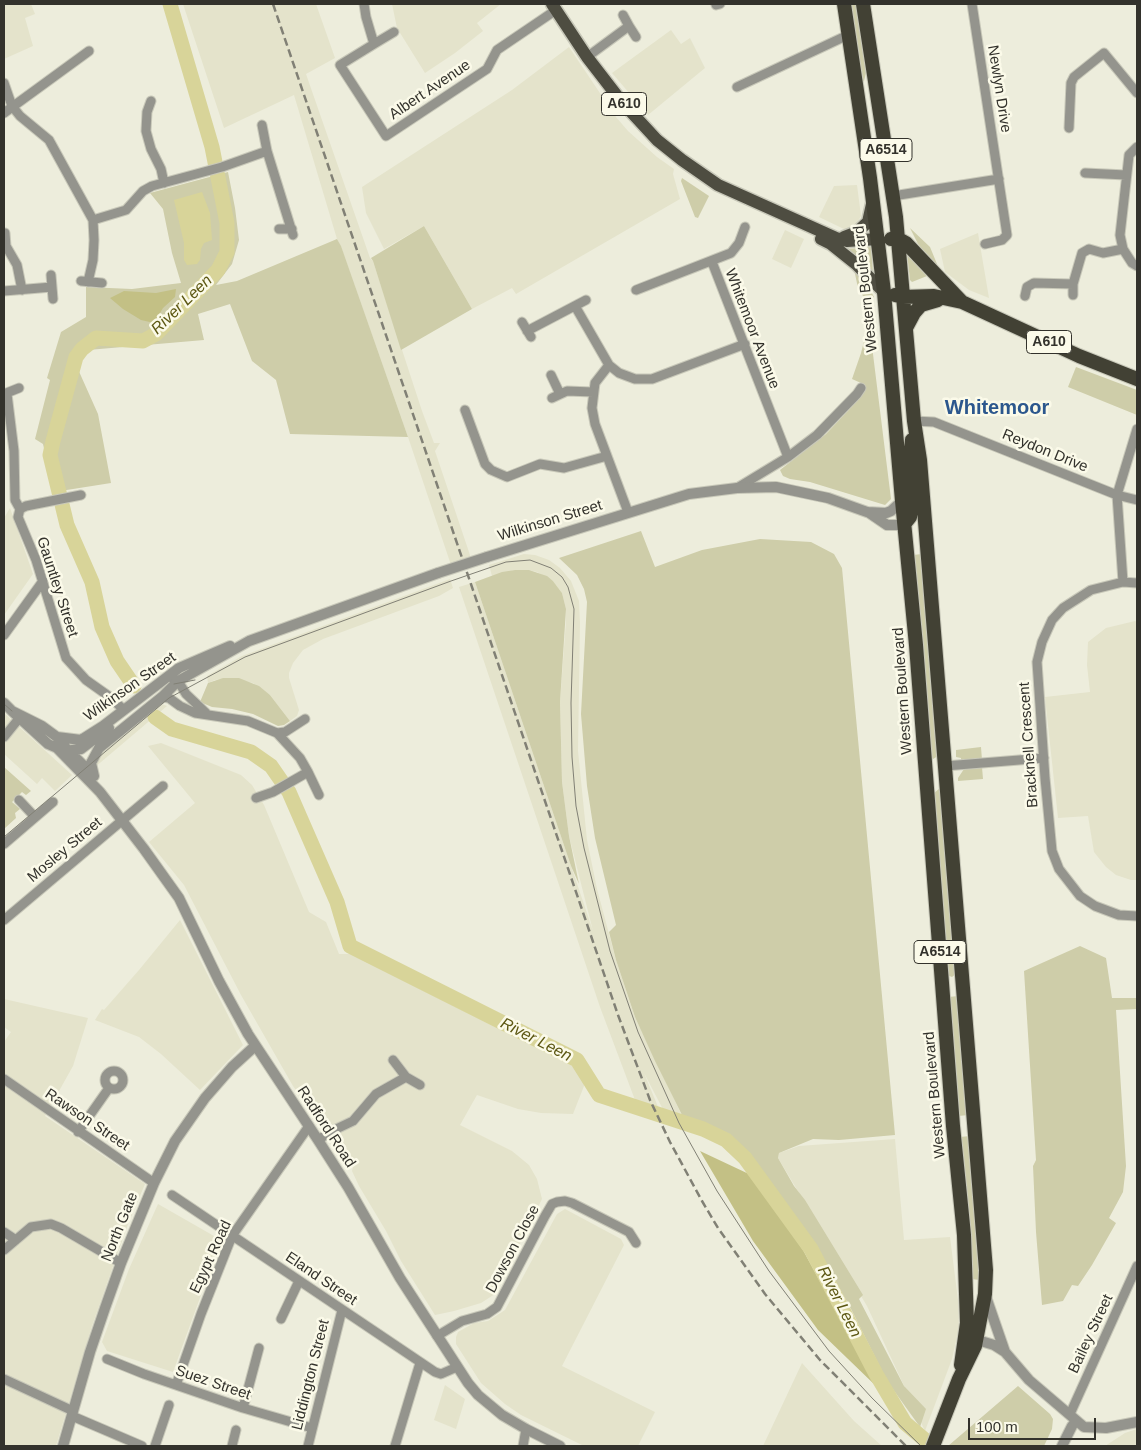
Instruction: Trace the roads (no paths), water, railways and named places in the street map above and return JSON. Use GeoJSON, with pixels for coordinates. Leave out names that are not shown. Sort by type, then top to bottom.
{"type":"FeatureCollection","features":[{"type":"Feature","properties":{"kind":"highway","name":"Western Boulevard"},"geometry":{"type":"LineString","coordinates":[[844,4],[873,198],[884,292],[916,645],[964,1235],[967,1323],[959,1378]]}},
{"type":"Feature","properties":{"kind":"highway","name":"Western Boulevard"},"geometry":{"type":"LineString","coordinates":[[863,4],[894,196],[914,421],[920,460],[986,1270],[985,1294],[975,1346],[959,1378],[933,1446]]}},
{"type":"Feature","properties":{"kind":"highway","name":"A610"},"geometry":{"type":"LineString","coordinates":[[878,239],[897,238],[906,243],[957,301]]}},
{"type":"Feature","properties":{"kind":"highway","name":"A610"},"geometry":{"type":"LineString","coordinates":[[884,292],[903,297],[934,296],[957,301],[1079,356],[1137,379]]}},
{"type":"Feature","properties":{"kind":"highway"},"geometry":{"type":"LineString","coordinates":[[906,328],[914,313],[922,305],[936,300],[957,301]]}},
{"type":"Feature","properties":{"kind":"highway"},"geometry":{"type":"LineString","coordinates":[[904,525],[910,516],[912,504],[910,460],[914,421]]}},
{"type":"Feature","properties":{"kind":"highway"},"geometry":{"type":"LineString","coordinates":[[925,766],[945,766]]}},
{"type":"Feature","properties":{"kind":"highway"},"geometry":{"type":"LineString","coordinates":[[943,981],[962,980]]}},
{"type":"Feature","properties":{"kind":"highway"},"geometry":{"type":"LineString","coordinates":[[954,1126],[974,1124]]}},
{"type":"Feature","properties":{"kind":"main road","name":"A610"},"geometry":{"type":"LineString","coordinates":[[554,7],[587,57],[621,101],[657,140],[682,160],[718,185],[836,238],[847,241],[878,239]]}},
{"type":"Feature","properties":{"kind":"main road"},"geometry":{"type":"LineString","coordinates":[[836,238],[851,235],[868,222],[873,198]]}},
{"type":"Feature","properties":{"kind":"main road","name":"A610"},"geometry":{"type":"LineString","coordinates":[[760,204],[831,244],[856,264],[884,292]]}},
{"type":"Feature","properties":{"kind":"street"},"geometry":{"type":"LineString","coordinates":[[364,4],[374,44],[394,32]]}},
{"type":"Feature","properties":{"kind":"street","name":"Newlyn Drive"},"geometry":{"type":"LineString","coordinates":[[972,4],[1008,235],[1002,240],[985,244]]}},
{"type":"Feature","properties":{"kind":"street","name":"Albert Avenue"},"geometry":{"type":"LineString","coordinates":[[374,44],[340,65],[386,136],[487,69],[497,50],[554,7]]}},
{"type":"Feature","properties":{"kind":"street"},"geometry":{"type":"LineString","coordinates":[[624,15],[636,37]]}},
{"type":"Feature","properties":{"kind":"street"},"geometry":{"type":"LineString","coordinates":[[587,57],[629,26]]}},
{"type":"Feature","properties":{"kind":"street"},"geometry":{"type":"LineString","coordinates":[[737,87],[848,34]]}},
{"type":"Feature","properties":{"kind":"street"},"geometry":{"type":"LineString","coordinates":[[4,113],[89,51]]}},
{"type":"Feature","properties":{"kind":"street"},"geometry":{"type":"LineString","coordinates":[[1069,128],[1071,82],[1074,77],[1104,53],[1137,93]]}},
{"type":"Feature","properties":{"kind":"street"},"geometry":{"type":"LineString","coordinates":[[4,83],[12,106],[20,116],[49,140],[93,220],[93,260],[84,282],[102,283]]}},
{"type":"Feature","properties":{"kind":"street"},"geometry":{"type":"LineString","coordinates":[[857,96],[875,86]]}},
{"type":"Feature","properties":{"kind":"street"},"geometry":{"type":"LineString","coordinates":[[151,101],[143,110],[146,131],[151,149],[161,169],[164,183]]}},
{"type":"Feature","properties":{"kind":"street"},"geometry":{"type":"LineString","coordinates":[[262,125],[267,151],[292,232],[279,230]]}},
{"type":"Feature","properties":{"kind":"street"},"geometry":{"type":"LineString","coordinates":[[1137,147],[1129,155],[1120,235],[1123,249],[1132,263],[1137,266]]}},
{"type":"Feature","properties":{"kind":"street"},"geometry":{"type":"LineString","coordinates":[[93,220],[126,210],[143,191],[152,186],[222,167],[267,151]]}},
{"type":"Feature","properties":{"kind":"street"},"geometry":{"type":"LineString","coordinates":[[1085,173],[1126,175]]}},
{"type":"Feature","properties":{"kind":"street"},"geometry":{"type":"LineString","coordinates":[[894,196],[999,179]]}},
{"type":"Feature","properties":{"kind":"street"},"geometry":{"type":"LineString","coordinates":[[712,262],[731,253],[739,243],[745,227]]}},
{"type":"Feature","properties":{"kind":"street"},"geometry":{"type":"LineString","coordinates":[[5,232],[5,246],[17,265],[22,290]]}},
{"type":"Feature","properties":{"kind":"street"},"geometry":{"type":"LineString","coordinates":[[1073,295],[1081,255],[1086,250],[1094,249],[1103,253],[1123,249]]}},
{"type":"Feature","properties":{"kind":"street","name":"Whitemoor Avenue"},"geometry":{"type":"LineString","coordinates":[[636,290],[661,286],[712,262],[788,457]]}},
{"type":"Feature","properties":{"kind":"street"},"geometry":{"type":"LineString","coordinates":[[51,275],[53,299]]}},
{"type":"Feature","properties":{"kind":"street"},"geometry":{"type":"LineString","coordinates":[[1025,296],[1027,287],[1034,283],[1074,284]]}},
{"type":"Feature","properties":{"kind":"street"},"geometry":{"type":"LineString","coordinates":[[4,291],[52,287]]}},
{"type":"Feature","properties":{"kind":"street"},"geometry":{"type":"LineString","coordinates":[[522,322],[529,334],[586,300]]}},
{"type":"Feature","properties":{"kind":"street"},"geometry":{"type":"LineString","coordinates":[[575,306],[609,365],[619,373],[635,379],[652,379],[745,344]]}},
{"type":"Feature","properties":{"kind":"street"},"geometry":{"type":"LineString","coordinates":[[609,365],[595,382],[592,408],[595,424],[628,512]]}},
{"type":"Feature","properties":{"kind":"street"},"geometry":{"type":"LineString","coordinates":[[551,375],[556,396],[567,391],[593,392]]}},
{"type":"Feature","properties":{"kind":"street"},"geometry":{"type":"LineString","coordinates":[[5,394],[19,388]]}},
{"type":"Feature","properties":{"kind":"street"},"geometry":{"type":"LineString","coordinates":[[737,488],[788,457],[817,435],[858,394],[861,388]]}},
{"type":"Feature","properties":{"kind":"street","name":"Gauntley Street"},"geometry":{"type":"LineString","coordinates":[[5,394],[14,451],[15,500],[20,509],[18,517],[52,606],[62,650],[66,658],[86,680],[110,697],[124,710]]}},
{"type":"Feature","properties":{"kind":"street"},"geometry":{"type":"LineString","coordinates":[[465,410],[485,464],[491,470],[507,477],[540,464],[564,468],[607,456]]}},
{"type":"Feature","properties":{"kind":"street","name":"Reydon Drive"},"geometry":{"type":"LineString","coordinates":[[914,421],[934,422],[1117,495],[1137,500]]}},
{"type":"Feature","properties":{"kind":"street"},"geometry":{"type":"LineString","coordinates":[[1123,582],[1117,495],[1137,429]]}},
{"type":"Feature","properties":{"kind":"street","name":"Wilkinson Street"},"geometry":{"type":"LineString","coordinates":[[57,737],[78,741],[103,726],[179,668],[232,645],[250,641],[487,556],[690,494],[737,488],[776,487],[828,498],[867,512],[887,526],[904,525]]}},
{"type":"Feature","properties":{"kind":"street"},"geometry":{"type":"LineString","coordinates":[[20,509],[26,506],[81,495]]}},
{"type":"Feature","properties":{"kind":"street","name":"Wilkinson Street"},"geometry":{"type":"LineString","coordinates":[[867,512],[886,513],[902,501]]}},
{"type":"Feature","properties":{"kind":"street"},"geometry":{"type":"LineString","coordinates":[[4,635],[43,581]]}},
{"type":"Feature","properties":{"kind":"street","name":"Bracknell Crescent"},"geometry":{"type":"LineString","coordinates":[[1137,584],[1123,582],[1092,590],[1063,608],[1052,620],[1042,642],[1037,662],[1052,851],[1059,869],[1080,896],[1095,906],[1119,915],[1137,916]]}},
{"type":"Feature","properties":{"kind":"street","name":"Wilkinson Street"},"geometry":{"type":"LineString","coordinates":[[94,776],[91,763],[99,748],[162,697],[176,683],[250,641]]}},
{"type":"Feature","properties":{"kind":"street"},"geometry":{"type":"LineString","coordinates":[[153,687],[172,678],[206,714]]}},
{"type":"Feature","properties":{"kind":"street"},"geometry":{"type":"LineString","coordinates":[[4,737],[17,715],[45,741],[57,748],[70,751],[81,749],[139,703],[157,691],[176,683]]}},
{"type":"Feature","properties":{"kind":"street"},"geometry":{"type":"LineString","coordinates":[[162,697],[169,698],[180,706],[196,713],[248,721],[277,733],[300,758],[319,795]]}},
{"type":"Feature","properties":{"kind":"street","name":"Radford Road"},"geometry":{"type":"LineString","coordinates":[[4,703],[17,715],[42,726],[57,737],[94,776],[100,792]]}},
{"type":"Feature","properties":{"kind":"street"},"geometry":{"type":"LineString","coordinates":[[277,733],[285,732],[305,719]]}},
{"type":"Feature","properties":{"kind":"street"},"geometry":{"type":"LineString","coordinates":[[72,765],[70,751],[78,741]]}},
{"type":"Feature","properties":{"kind":"street","name":"Radford Road"},"geometry":{"type":"LineString","coordinates":[[57,748],[100,792],[179,898],[219,981],[256,1046],[348,1187],[400,1278],[457,1367],[478,1395],[494,1409],[526,1429],[560,1446]]}},
{"type":"Feature","properties":{"kind":"street"},"geometry":{"type":"LineString","coordinates":[[945,766],[1044,758]]}},
{"type":"Feature","properties":{"kind":"street"},"geometry":{"type":"LineString","coordinates":[[256,798],[273,792],[308,772]]}},
{"type":"Feature","properties":{"kind":"street","name":"Mosley Street"},"geometry":{"type":"LineString","coordinates":[[4,920],[163,786]]}},
{"type":"Feature","properties":{"kind":"street"},"geometry":{"type":"LineString","coordinates":[[19,800],[35,817]]}},
{"type":"Feature","properties":{"kind":"street"},"geometry":{"type":"LineString","coordinates":[[4,844],[52,802]]}},
{"type":"Feature","properties":{"kind":"street","name":"North Gate"},"geometry":{"type":"LineString","coordinates":[[63,1446],[90,1352],[121,1263],[154,1183],[175,1141],[205,1098],[232,1067],[256,1046]]}},
{"type":"Feature","properties":{"kind":"street"},"geometry":{"type":"LineString","coordinates":[[393,1060],[406,1077],[420,1085]]}},
{"type":"Feature","properties":{"kind":"street"},"geometry":{"type":"LineString","coordinates":[[318,1140],[353,1121],[376,1094],[406,1077]]}},
{"type":"Feature","properties":{"kind":"street","name":"Rawson Street"},"geometry":{"type":"LineString","coordinates":[[4,1080],[154,1183]]}},
{"type":"Feature","properties":{"kind":"street"},"geometry":{"type":"LineString","coordinates":[[78,1132],[109,1088]]}},
{"type":"Feature","properties":{"kind":"street","name":"Egypt Road"},"geometry":{"type":"LineString","coordinates":[[176,1385],[201,1314],[232,1236],[309,1126]]}},
{"type":"Feature","properties":{"kind":"street","name":"Eland Street"},"geometry":{"type":"LineString","coordinates":[[172,1195],[435,1372],[441,1374],[457,1367]]}},
{"type":"Feature","properties":{"kind":"street","name":"Dowson Close"},"geometry":{"type":"LineString","coordinates":[[437,1336],[462,1321],[487,1314],[497,1307],[552,1204],[565,1201],[572,1203],[629,1232],[636,1243]]}},
{"type":"Feature","properties":{"kind":"street"},"geometry":{"type":"LineString","coordinates":[[4,1250],[31,1227],[51,1224],[121,1263]]}},
{"type":"Feature","properties":{"kind":"street"},"geometry":{"type":"LineString","coordinates":[[4,1232],[16,1240]]}},
{"type":"Feature","properties":{"kind":"street","name":"Bailey Street"},"geometry":{"type":"LineString","coordinates":[[1073,1418],[1137,1266]]}},
{"type":"Feature","properties":{"kind":"street"},"geometry":{"type":"LineString","coordinates":[[281,1319],[299,1281]]}},
{"type":"Feature","properties":{"kind":"street","name":"Western Boulevard"},"geometry":{"type":"LineString","coordinates":[[985,1294],[1005,1352]]}},
{"type":"Feature","properties":{"kind":"street","name":"Liddington Street"},"geometry":{"type":"LineString","coordinates":[[308,1446],[342,1310]]}},
{"type":"Feature","properties":{"kind":"street","name":"Western Boulevard"},"geometry":{"type":"LineString","coordinates":[[975,1346],[981,1341],[994,1345],[1005,1352],[1029,1380],[1073,1418]]}},
{"type":"Feature","properties":{"kind":"street"},"geometry":{"type":"LineString","coordinates":[[242,1408],[259,1348]]}},
{"type":"Feature","properties":{"kind":"street","name":"Suez Street"},"geometry":{"type":"LineString","coordinates":[[107,1359],[242,1408],[312,1428]]}},
{"type":"Feature","properties":{"kind":"street"},"geometry":{"type":"LineString","coordinates":[[396,1446],[420,1362]]}},
{"type":"Feature","properties":{"kind":"street"},"geometry":{"type":"LineString","coordinates":[[4,1379],[142,1446]]}},
{"type":"Feature","properties":{"kind":"street"},"geometry":{"type":"LineString","coordinates":[[155,1446],[169,1405]]}},
{"type":"Feature","properties":{"kind":"street"},"geometry":{"type":"LineString","coordinates":[[1073,1418],[1084,1427],[1096,1428],[1137,1422]]}},
{"type":"Feature","properties":{"kind":"street"},"geometry":{"type":"LineString","coordinates":[[1062,1446],[1072,1426],[1073,1418]]}},
{"type":"Feature","properties":{"kind":"street"},"geometry":{"type":"LineString","coordinates":[[523,1446],[526,1429]]}},
{"type":"Feature","properties":{"kind":"street"},"geometry":{"type":"LineString","coordinates":[[232,1446],[236,1430]]}},
{"type":"Feature","properties":{"kind":"waterway","name":"River Leen"},"geometry":{"type":"LineString","coordinates":[[134,686],[117,661],[102,627],[92,582],[67,525],[50,455],[76,357],[82,349],[96,338],[143,341],[156,334],[218,270],[227,252],[227,223],[212,147],[170,4]]}},
{"type":"Feature","properties":{"kind":"waterway","name":"River Leen"},"geometry":{"type":"LineString","coordinates":[[155,717],[172,729],[251,752],[271,766],[289,792],[337,902],[350,946],[577,1060],[599,1095],[703,1129],[726,1140],[745,1158],[811,1249],[876,1374],[905,1423],[932,1446]]}},
{"type":"Feature","properties":{"kind":"tram line"},"geometry":{"type":"LineString","coordinates":[[4,837],[169,698],[245,657],[506,562],[530,560],[551,568],[562,577],[568,587],[574,609],[571,703],[572,757],[576,806],[584,848],[610,951],[638,1032],[679,1123],[717,1191],[769,1271],[829,1351],[872,1398],[921,1446]]}},
{"type":"Feature","properties":{"kind":"tram line"},"geometry":{"type":"LineString","coordinates":[[174,684],[195,680]]}},
{"type":"Feature","properties":{"kind":"tram line"},"geometry":{"type":"LineString","coordinates":[[4,704],[12,711]]}},
{"type":"Feature","properties":{"kind":"railway"},"geometry":{"type":"LineString","coordinates":[[273,4],[618,1015],[650,1100],[670,1142],[718,1228],[765,1294],[820,1360],[906,1446]]}},
{"type":"Feature","properties":{"kind":"district","name":"Whitemoor"},"geometry":{"type":"Point","coordinates":[997,408]}}]}
